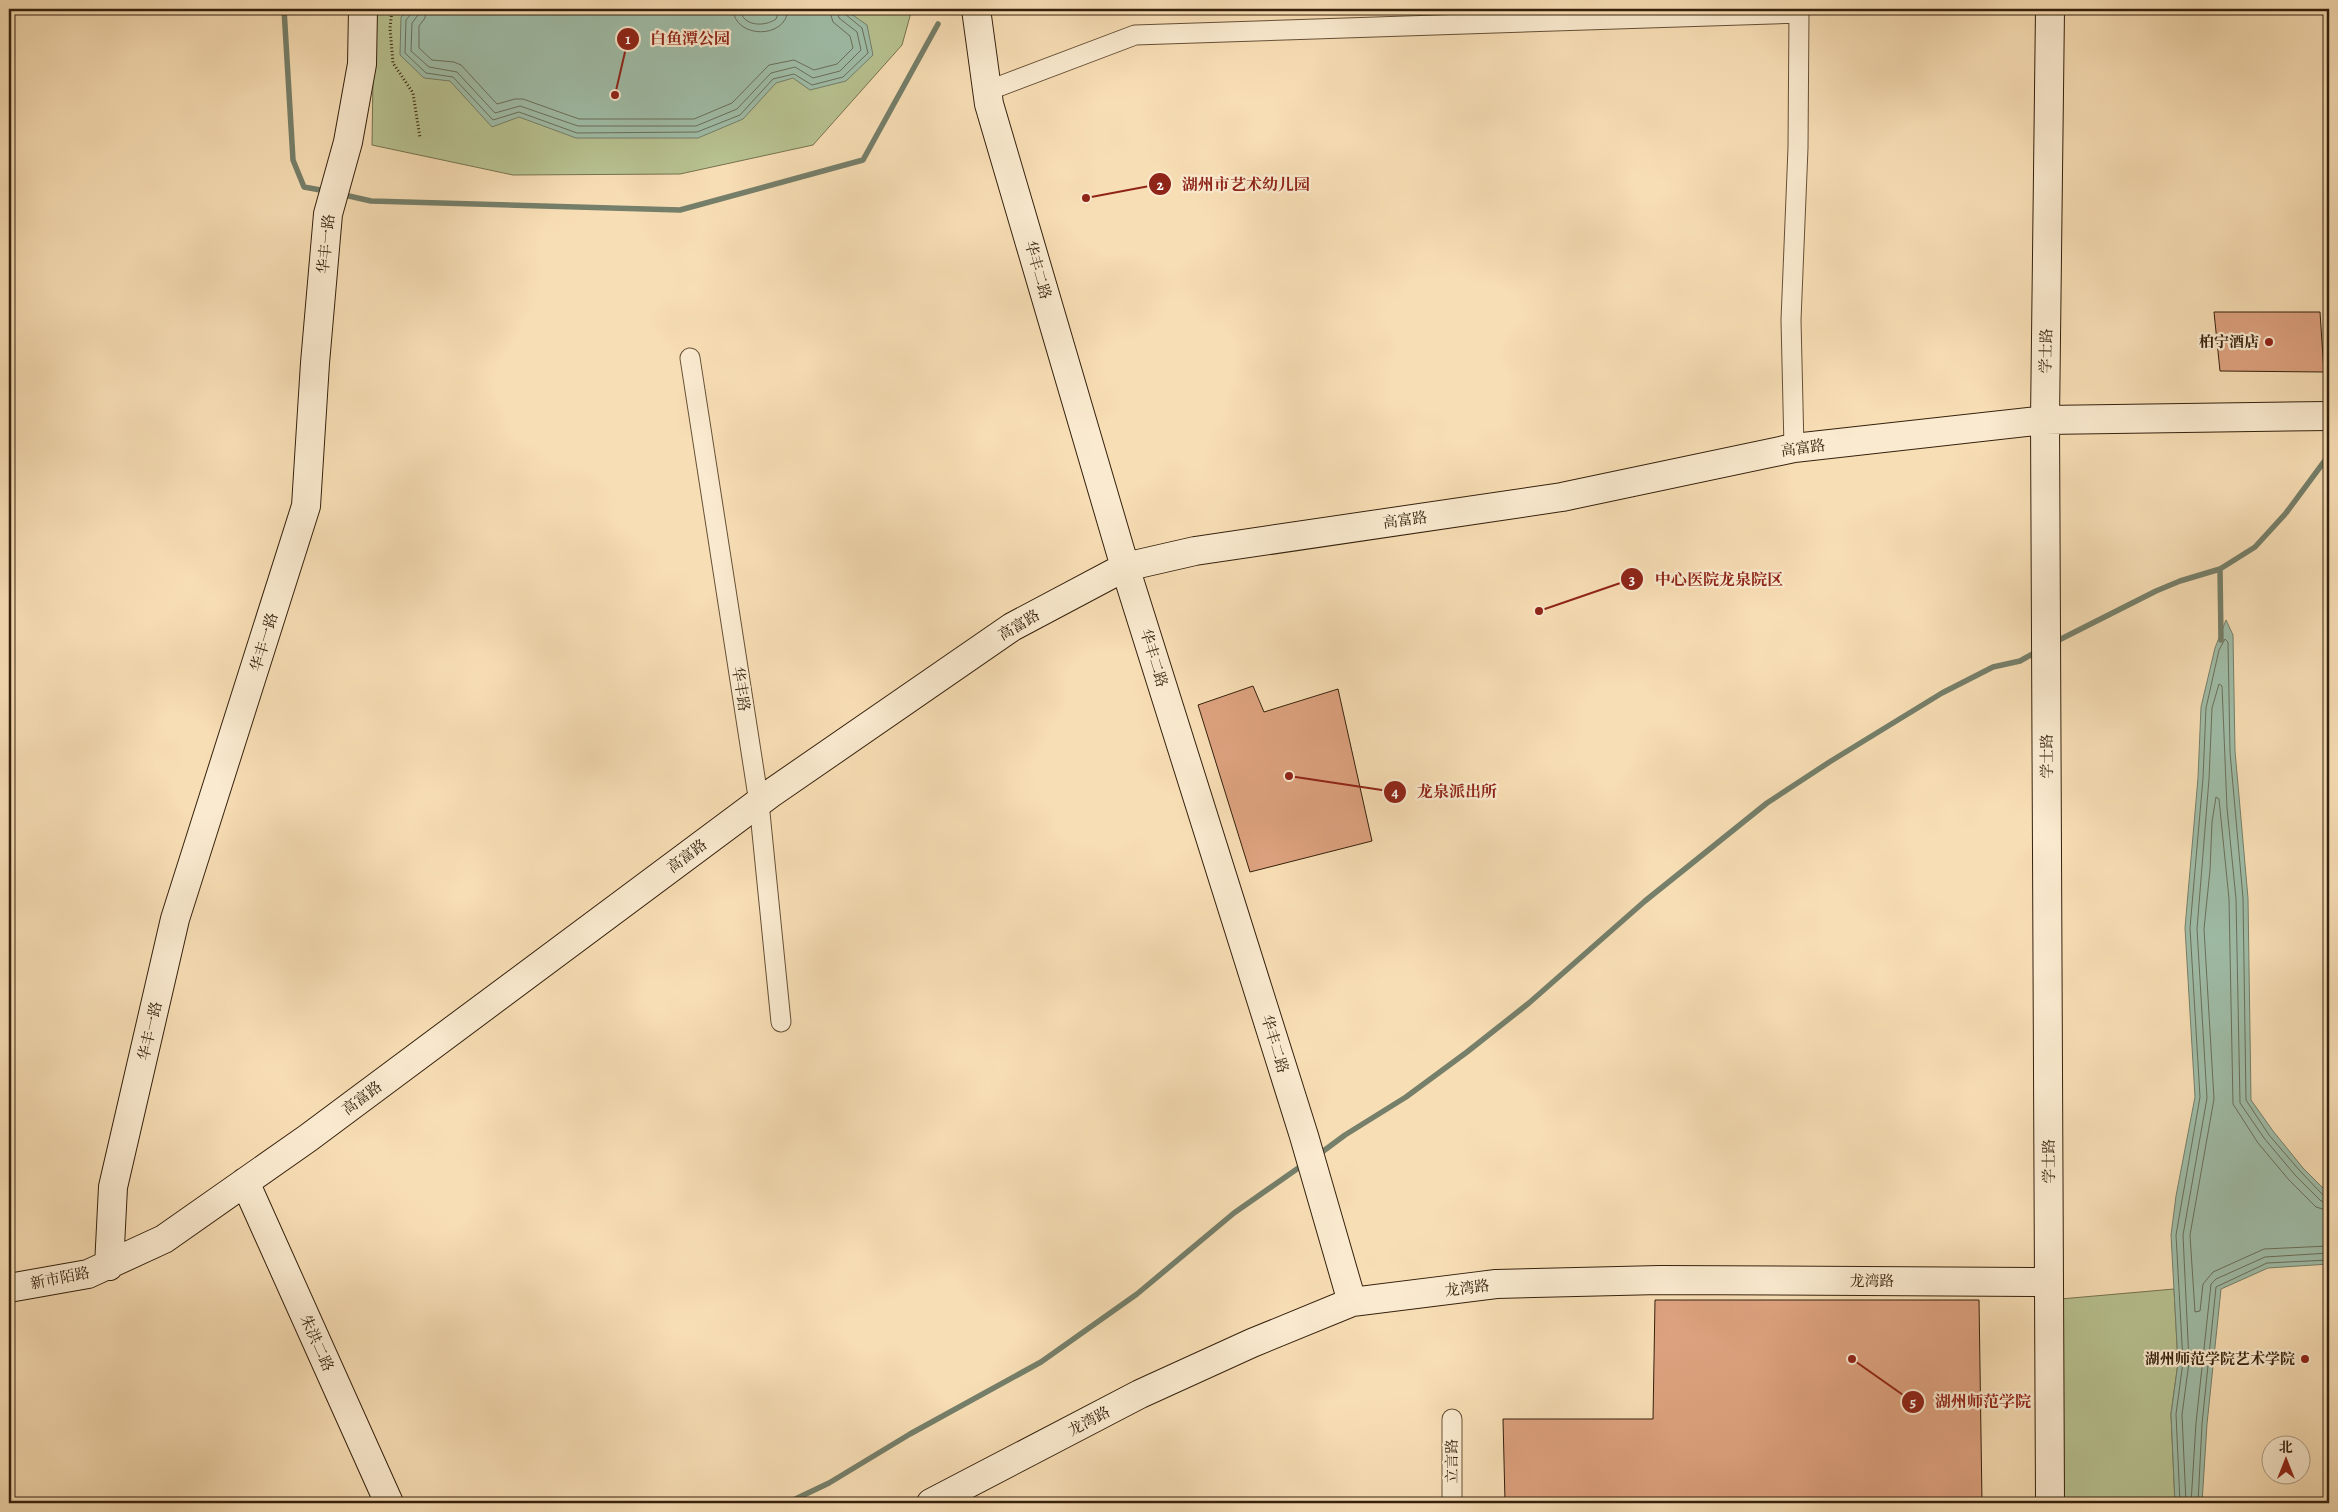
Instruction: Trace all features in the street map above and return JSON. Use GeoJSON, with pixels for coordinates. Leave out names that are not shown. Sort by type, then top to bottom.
{"type":"FeatureCollection","features":[{"type":"Feature","properties":{"kind":"street","name":"华丰一路"},"geometry":{"type":"LineString","coordinates":[[109,1266],[113,1187],[175,919],[306,506],[315,363],[328,214],[348,142],[362,64],[363,9]]}},
{"type":"Feature","properties":{"kind":"street","name":"华丰二路"},"geometry":{"type":"LineString","coordinates":[[976,9],[987,91],[994,122],[1125,567],[1304,1136],[1352,1302]]}},
{"type":"Feature","properties":{"kind":"street","name":"学士路"},"geometry":{"type":"LineString","coordinates":[[2050,9],[2045,420],[2050,1503]]}},
{"type":"Feature","properties":{"kind":"street"},"geometry":{"type":"LineString","coordinates":[[987,91],[1135,35],[1592,14],[1799,13],[1798,148],[1791,320],[1794,448]]}},
{"type":"Feature","properties":{"kind":"street","name":"华丰路"},"geometry":{"type":"LineString","coordinates":[[690,358],[759,803],[781,1022]]}},
{"type":"Feature","properties":{"kind":"street","name":"高富路"},"geometry":{"type":"LineString","coordinates":[[164,1239],[245,1182],[759,803],[1012,627],[1125,567],[1195,551],[1562,497],[1794,448],[2045,420],[2329,416]]}},
{"type":"Feature","properties":{"kind":"street","name":"朱洪二路"},"geometry":{"type":"LineString","coordinates":[[245,1182],[389,1503]]}},
{"type":"Feature","properties":{"kind":"street","name":"新市陌路"},"geometry":{"type":"LineString","coordinates":[[9,1288],[88,1274],[109,1266],[164,1239]]}},
{"type":"Feature","properties":{"kind":"street","name":"龙湾路"},"geometry":{"type":"LineString","coordinates":[[931,1503],[1140,1394],[1252,1343],[1352,1302],[1496,1284],[1660,1280],[2050,1282]]}},
{"type":"Feature","properties":{"kind":"street","name":"立言路"},"geometry":{"type":"LineString","coordinates":[[1452,1419],[1452,1503]]}},
{"type":"Feature","properties":{"kind":"path"},"geometry":{"type":"LineString","coordinates":[[392,9],[390,28],[393,63],[413,92],[420,138]]}},
{"type":"Feature","properties":{"kind":"shaded area"},"geometry":{"type":"Polygon","coordinates":[[[374,9],[912,9],[902,45],[813,145],[680,174],[513,175],[372,145],[374,9]]]}},
{"type":"Feature","properties":{"kind":"shaded area"},"geometry":{"type":"Polygon","coordinates":[[[2174,1289],[2178,1363],[2171,1414],[2175,1503],[2050,1503],[2049,1300],[2174,1289]]]}},
{"type":"Feature","properties":{"kind":"water"},"geometry":{"type":"Polygon","coordinates":[[[410,9],[740,9],[764,13],[773,9],[844,9],[867,25],[873,55],[846,81],[810,90],[793,78],[776,83],[743,119],[698,138],[576,138],[519,117],[492,127],[450,81],[424,78],[400,55],[401,17],[410,9]]]}},
{"type":"Feature","properties":{"kind":"water"},"geometry":{"type":"Polygon","coordinates":[[[2226,620],[2233,635],[2235,751],[2248,898],[2251,1100],[2303,1168],[2329,1194],[2329,1264],[2268,1268],[2221,1289],[2207,1424],[2202,1503],[2175,1503],[2171,1414],[2178,1363],[2171,1235],[2176,1196],[2195,1097],[2185,928],[2198,778],[2201,707],[2215,648],[2226,620]]]}},
{"type":"Feature","properties":{"kind":"building","name":"柏宁酒店"},"geometry":{"type":"Polygon","coordinates":[[[2214,312],[2320,312],[2324,372],[2220,371],[2214,312]]]}},
{"type":"Feature","properties":{"kind":"building"},"geometry":{"type":"Polygon","coordinates":[[[1253,686],[1264,712],[1338,689],[1372,841],[1250,872],[1198,705],[1253,686]]]}},
{"type":"Feature","properties":{"kind":"building"},"geometry":{"type":"Polygon","coordinates":[[[1655,1300],[1979,1300],[1982,1503],[1505,1502],[1503,1419],[1653,1419],[1655,1300]]]}},
{"type":"Feature","properties":{"kind":"waterway"},"geometry":{"type":"LineString","coordinates":[[284,9],[293,160],[304,187],[326,191]]}},
{"type":"Feature","properties":{"kind":"waterway"},"geometry":{"type":"LineString","coordinates":[[340,194],[371,201],[680,210],[863,160],[938,24]]}},
{"type":"Feature","properties":{"kind":"waterway"},"geometry":{"type":"LineString","coordinates":[[2055,642],[2156,591],[2180,581],[2220,569],[2255,547],[2286,513],[2329,455]]}},
{"type":"Feature","properties":{"kind":"waterway"},"geometry":{"type":"LineString","coordinates":[[2220,569],[2221,640]]}},
{"type":"Feature","properties":{"kind":"waterway"},"geometry":{"type":"LineString","coordinates":[[1318,1155],[1345,1135],[1406,1097],[1467,1052],[1529,1003],[1645,901],[1767,803],[1942,693],[1993,667],[2020,661],[2038,651]]}},
{"type":"Feature","properties":{"kind":"waterway"},"geometry":{"type":"LineString","coordinates":[[787,1503],[829,1483],[910,1434],[1041,1362],[1137,1294],[1234,1213],[1304,1164]]}},
{"type":"Feature","properties":{"kind":"place","name":"白鱼潭公园"},"geometry":{"type":"Point","coordinates":[615,95]}},
{"type":"Feature","properties":{"kind":"place","name":"湖州市艺术幼儿园"},"geometry":{"type":"Point","coordinates":[1086,198]}},
{"type":"Feature","properties":{"kind":"place","name":"柏宁酒店"},"geometry":{"type":"Point","coordinates":[2269,342]}},
{"type":"Feature","properties":{"kind":"place","name":"中心医院龙泉院区"},"geometry":{"type":"Point","coordinates":[1539,611]}},
{"type":"Feature","properties":{"kind":"place","name":"龙泉派出所"},"geometry":{"type":"Point","coordinates":[1289,776]}},
{"type":"Feature","properties":{"kind":"place","name":"湖州师范学院"},"geometry":{"type":"Point","coordinates":[1852,1359]}},
{"type":"Feature","properties":{"kind":"place","name":"湖州师范学院艺术学院"},"geometry":{"type":"Point","coordinates":[2305,1359]}}]}
